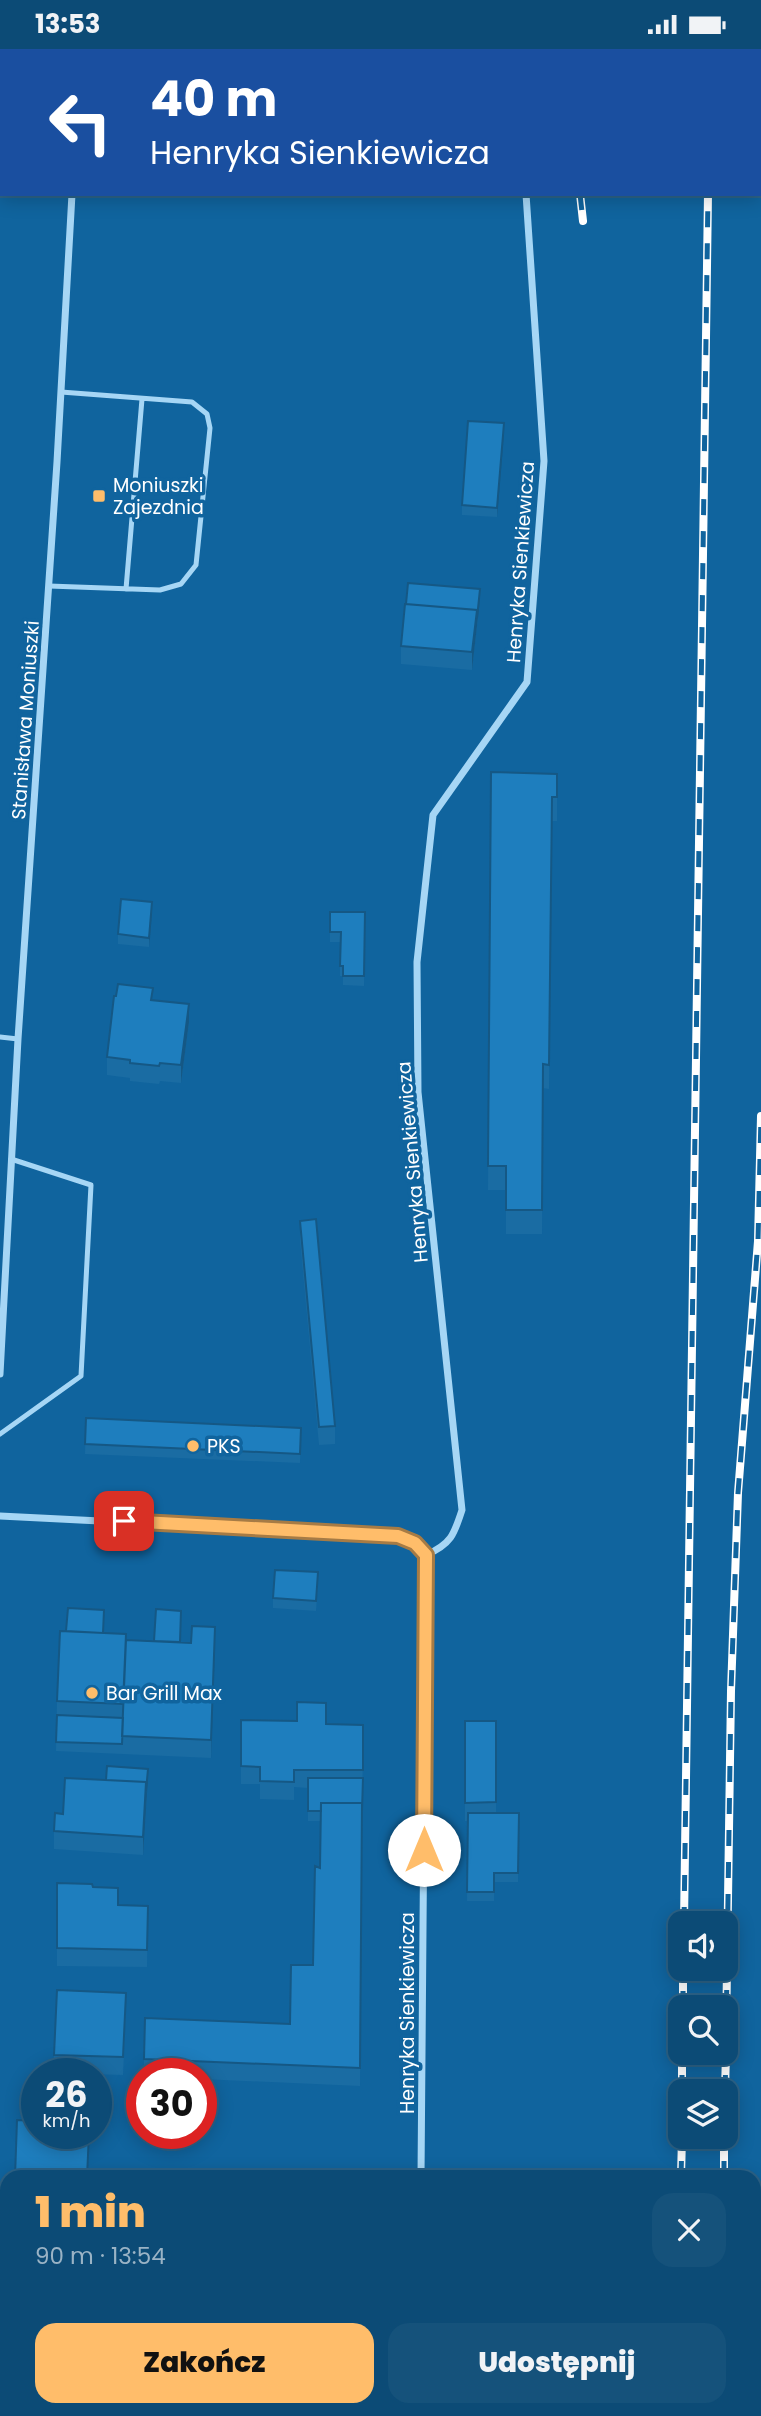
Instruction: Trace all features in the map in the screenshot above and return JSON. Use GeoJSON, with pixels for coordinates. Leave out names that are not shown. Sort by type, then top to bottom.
{"type":"FeatureCollection","features":[{"type":"Feature","properties":{"kind":"street","name":"Stanisława Moniuszki"},"geometry":{"type":"LineString","coordinates":[[0,1374],[18,1039],[72,196]]}},
{"type":"Feature","properties":{"kind":"street","name":"Henryka Sienkiewicza"},"geometry":{"type":"LineString","coordinates":[[421,2170],[426,1555],[443,1547],[455,1531],[462,1510],[418,1092],[417,962],[432,815],[527,683],[544,461],[526,196]]}},
{"type":"Feature","properties":{"kind":"street"},"geometry":{"type":"LineString","coordinates":[[0,1516],[398,1536],[415,1543],[426,1555]]}},
{"type":"Feature","properties":{"kind":"lane"},"geometry":{"type":"LineString","coordinates":[[49,586],[160,590],[181,584],[196,565],[210,428],[207,414],[192,402],[61,393]]}},
{"type":"Feature","properties":{"kind":"lane"},"geometry":{"type":"LineString","coordinates":[[126,589],[142,399]]}},
{"type":"Feature","properties":{"kind":"lane"},"geometry":{"type":"LineString","coordinates":[[0,1037],[18,1039]]}},
{"type":"Feature","properties":{"kind":"lane"},"geometry":{"type":"LineString","coordinates":[[0,1434],[81,1376],[91,1185],[11,1159]]}},
{"type":"Feature","properties":{"kind":"building"},"geometry":{"type":"Polygon","coordinates":[[[468,421],[504,423],[497,508],[462,505],[468,421]]]}},
{"type":"Feature","properties":{"kind":"building"},"geometry":{"type":"Polygon","coordinates":[[[408,583],[480,589],[477,618],[477,610],[406,604],[408,583]]]}},
{"type":"Feature","properties":{"kind":"building"},"geometry":{"type":"Polygon","coordinates":[[[405,604],[477,610],[472,652],[401,646],[405,604]]]}},
{"type":"Feature","properties":{"kind":"building"},"geometry":{"type":"Polygon","coordinates":[[[491,772],[557,774],[557,797],[552,797],[549,1065],[543,1064],[542,1210],[506,1210],[506,1166],[488,1166],[491,772]]]}},
{"type":"Feature","properties":{"kind":"building"},"geometry":{"type":"Polygon","coordinates":[[[121,899],[152,902],[149,938],[118,934],[121,899]]]}},
{"type":"Feature","properties":{"kind":"building"},"geometry":{"type":"Polygon","coordinates":[[[330,912],[365,912],[364,976],[343,976],[343,966],[340,966],[341,932],[330,932],[330,912]]]}},
{"type":"Feature","properties":{"kind":"building"},"geometry":{"type":"Polygon","coordinates":[[[118,984],[153,988],[151,1000],[189,1004],[181,1065],[130,1063],[130,1060],[107,1057],[114,996],[118,984]]]}},
{"type":"Feature","properties":{"kind":"building"},"geometry":{"type":"Polygon","coordinates":[[[316,1219],[335,1426],[319,1427],[300,1221],[316,1219]]]}},
{"type":"Feature","properties":{"kind":"building","name":"PKS"},"geometry":{"type":"Polygon","coordinates":[[[86,1418],[301,1428],[300,1454],[85,1444],[86,1418]]]}},
{"type":"Feature","properties":{"kind":"building"},"geometry":{"type":"Polygon","coordinates":[[[275,1570],[318,1572],[316,1601],[273,1598],[275,1570]]]}},
{"type":"Feature","properties":{"kind":"building"},"geometry":{"type":"Polygon","coordinates":[[[68,1608],[104,1610],[103,1633],[66,1631],[68,1608]]]}},
{"type":"Feature","properties":{"kind":"building"},"geometry":{"type":"Polygon","coordinates":[[[156,1609],[181,1611],[180,1642],[154,1641],[156,1609]]]}},
{"type":"Feature","properties":{"kind":"building"},"geometry":{"type":"Polygon","coordinates":[[[192,1626],[215,1627],[211,1740],[122,1736],[126,1640],[191,1643],[192,1626]]]}},
{"type":"Feature","properties":{"kind":"building"},"geometry":{"type":"Polygon","coordinates":[[[60,1631],[126,1634],[123,1704],[57,1701],[60,1631]]]}},
{"type":"Feature","properties":{"kind":"building"},"geometry":{"type":"Polygon","coordinates":[[[297,1702],[326,1703],[326,1724],[363,1725],[363,1770],[294,1770],[294,1782],[260,1781],[260,1767],[241,1766],[241,1720],[297,1721],[297,1702]]]}},
{"type":"Feature","properties":{"kind":"building"},"geometry":{"type":"Polygon","coordinates":[[[57,1715],[123,1718],[122,1744],[56,1742],[57,1715]]]}},
{"type":"Feature","properties":{"kind":"building"},"geometry":{"type":"Polygon","coordinates":[[[465,1721],[496,1721],[496,1802],[465,1803],[465,1721]]]}},
{"type":"Feature","properties":{"kind":"building"},"geometry":{"type":"Polygon","coordinates":[[[107,1766],[148,1769],[146,1791],[146,1782],[106,1780],[107,1766]]]}},
{"type":"Feature","properties":{"kind":"building"},"geometry":{"type":"Polygon","coordinates":[[[65,1778],[146,1782],[143,1837],[54,1831],[55,1813],[63,1814],[65,1778]]]}},
{"type":"Feature","properties":{"kind":"building"},"geometry":{"type":"Polygon","coordinates":[[[308,1778],[363,1778],[362,1811],[362,1803],[321,1803],[321,1811],[308,1811],[308,1778]]]}},
{"type":"Feature","properties":{"kind":"building"},"geometry":{"type":"Polygon","coordinates":[[[321,1803],[362,1803],[360,2068],[217,2062],[217,2058],[144,2058],[145,2018],[290,2024],[291,1965],[313,1965],[315,1866],[320,1868],[321,1803]]]}},
{"type":"Feature","properties":{"kind":"building"},"geometry":{"type":"Polygon","coordinates":[[[468,1813],[519,1813],[518,1873],[494,1873],[494,1892],[467,1892],[468,1813]]]}},
{"type":"Feature","properties":{"kind":"building"},"geometry":{"type":"Polygon","coordinates":[[[57,1883],[118,1888],[118,1905],[148,1906],[147,1950],[57,1948],[57,1883]]]}},
{"type":"Feature","properties":{"kind":"building"},"geometry":{"type":"Polygon","coordinates":[[[57,1990],[126,1993],[123,2057],[54,2055],[57,1990]]]}},
{"type":"Feature","properties":{"kind":"building"},"geometry":{"type":"Polygon","coordinates":[[[17,2120],[21,2120],[21,2149],[88,2149],[87,2170],[15,2170],[17,2120]]]}},
{"type":"Feature","properties":{"kind":"railway"},"geometry":{"type":"LineString","coordinates":[[580,196],[583,221]]}},
{"type":"Feature","properties":{"kind":"railway"},"geometry":{"type":"LineString","coordinates":[[684,1911],[708,196]]}},
{"type":"Feature","properties":{"kind":"railway"},"geometry":{"type":"LineString","coordinates":[[727,1995],[731,1691],[738,1493],[758,1241],[761,1116]]}},
{"type":"Feature","properties":{"kind":"railway"},"geometry":{"type":"LineString","coordinates":[[683,1981],[683,1995]]}},
{"type":"Feature","properties":{"kind":"railway"},"geometry":{"type":"LineString","coordinates":[[682,2065],[682,2079]]}},
{"type":"Feature","properties":{"kind":"railway"},"geometry":{"type":"LineString","coordinates":[[725,2079],[726,2065]]}},
{"type":"Feature","properties":{"kind":"railway"},"geometry":{"type":"LineString","coordinates":[[681,2170],[682,2149]]}},
{"type":"Feature","properties":{"kind":"railway"},"geometry":{"type":"LineString","coordinates":[[724,2149],[724,2170]]}},
{"type":"Feature","properties":{"kind":"place","name":"Moniuszki Zajezdnia"},"geometry":{"type":"Point","coordinates":[99,496]}},
{"type":"Feature","properties":{"kind":"place","name":"PKS"},"geometry":{"type":"Point","coordinates":[193,1446]}},
{"type":"Feature","properties":{"kind":"place","name":"Bar Grill Max"},"geometry":{"type":"Point","coordinates":[92,1693]}},
{"type":"Feature","properties":{"kind":"route"},"geometry":{"type":"LineString","coordinates":[[124,1521],[398,1536],[415,1543],[426,1555],[424,1850]]}}]}
